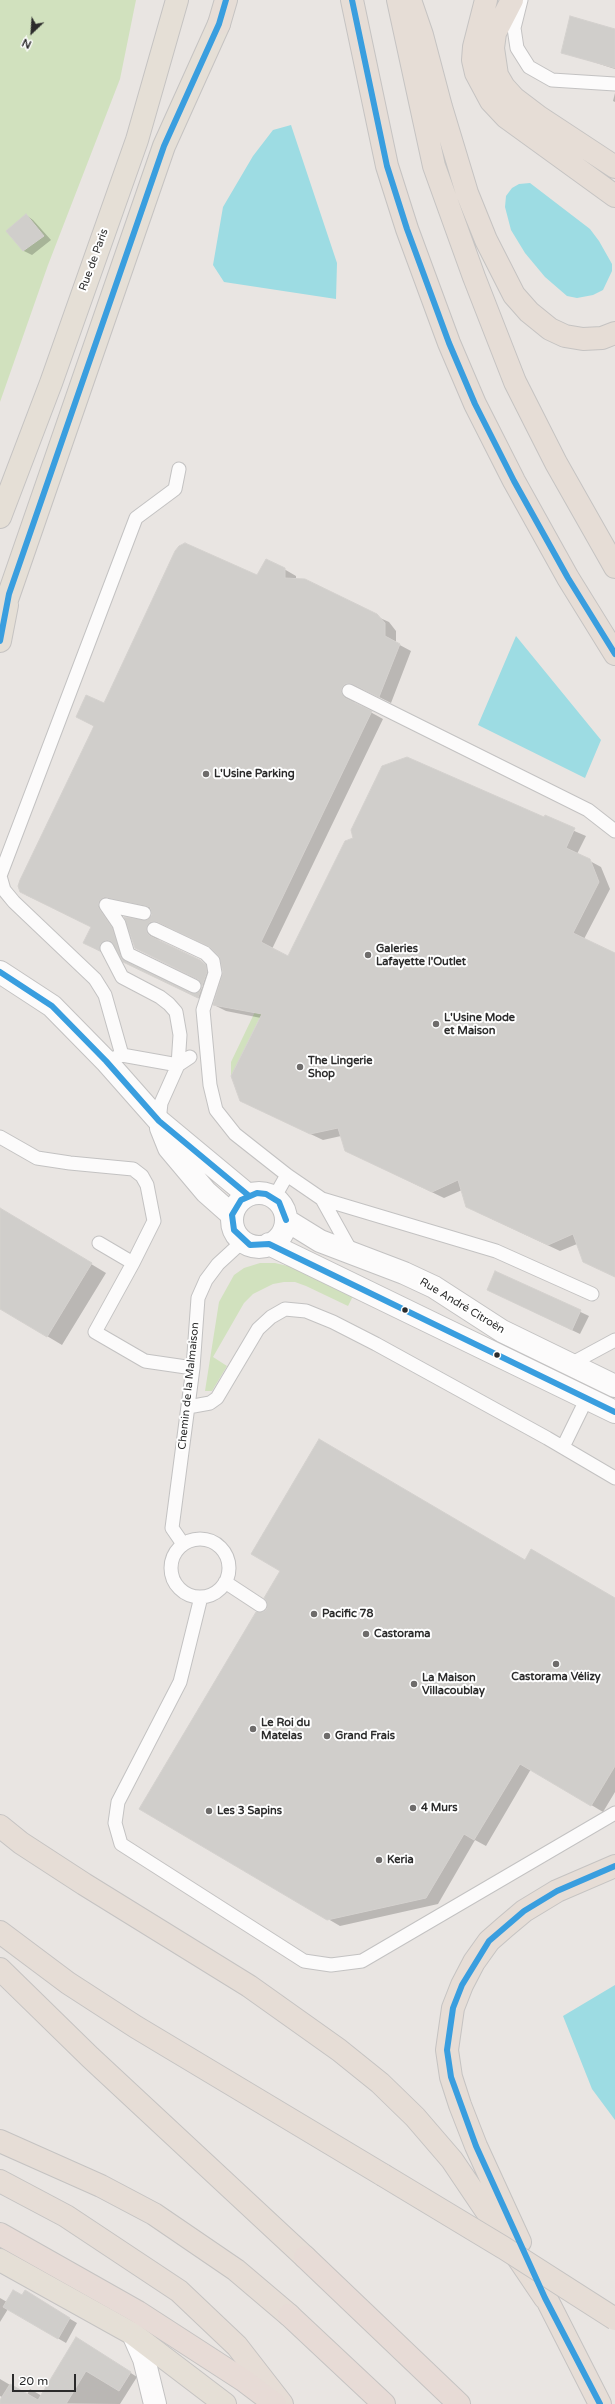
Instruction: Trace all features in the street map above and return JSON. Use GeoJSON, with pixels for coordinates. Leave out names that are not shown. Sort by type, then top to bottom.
{"type":"FeatureCollection","features":[{"type":"Feature","properties":{"kind":"highway"},"geometry":{"type":"LineString","coordinates":[[219,24],[226,0]]}},
{"type":"Feature","properties":{"kind":"highway"},"geometry":{"type":"LineString","coordinates":[[352,0],[387,166],[407,228],[449,343],[475,404],[514,481],[568,578],[615,654]]}},
{"type":"Feature","properties":{"kind":"highway"},"geometry":{"type":"LineString","coordinates":[[398,0],[434,166],[474,277],[515,382],[556,463],[615,567]]}},
{"type":"Feature","properties":{"kind":"highway"},"geometry":{"type":"LineString","coordinates":[[410,0],[422,35],[441,107],[467,193],[493,254],[514,295],[529,312],[550,329],[565,336],[583,339],[602,338],[615,333]]}},
{"type":"Feature","properties":{"kind":"highway"},"geometry":{"type":"LineString","coordinates":[[486,0],[474,47],[473,60],[476,73],[491,101],[506,117],[615,196]]}},
{"type":"Feature","properties":{"kind":"highway"},"geometry":{"type":"LineString","coordinates":[[512,0],[495,33],[493,48],[497,75],[504,87],[514,98],[539,117],[615,167]]}},
{"type":"Feature","properties":{"kind":"highway"},"geometry":{"type":"LineString","coordinates":[[0,1826],[21,1843],[84,1884],[249,1986],[339,2050],[380,2083],[415,2117],[452,2160],[545,2298]]}},
{"type":"Feature","properties":{"kind":"highway"},"geometry":{"type":"LineString","coordinates":[[600,2404],[545,2298],[460,2105],[451,2077],[447,2050],[453,2008],[462,1985],[490,1941],[524,1911],[557,1891],[615,1866]]}},
{"type":"Feature","properties":{"kind":"highway"},"geometry":{"type":"LineString","coordinates":[[0,1932],[68,1982],[136,2027],[504,2248],[615,2319]]}},
{"type":"Feature","properties":{"kind":"highway"},"geometry":{"type":"LineString","coordinates":[[0,1969],[90,2056],[305,2257],[459,2404]]}},
{"type":"Feature","properties":{"kind":"highway"},"geometry":{"type":"LineString","coordinates":[[0,2142],[101,2186],[154,2214],[236,2270],[289,2315],[384,2404]]}},
{"type":"Feature","properties":{"kind":"highway"},"geometry":{"type":"LineString","coordinates":[[0,2181],[66,2216],[178,2291],[237,2346],[282,2404]]}},
{"type":"Feature","properties":{"kind":"highway"},"geometry":{"type":"LineString","coordinates":[[0,2234],[138,2312],[243,2380],[275,2404]]}},
{"type":"Feature","properties":{"kind":"main road","name":"Rue de Paris"},"geometry":{"type":"LineString","coordinates":[[0,517],[51,383],[137,140],[177,0]]}},
{"type":"Feature","properties":{"kind":"main road"},"geometry":{"type":"LineString","coordinates":[[0,620],[164,146],[219,24]]}},
{"type":"Feature","properties":{"kind":"main road"},"geometry":{"type":"LineString","coordinates":[[0,641],[9,594]]}},
{"type":"Feature","properties":{"kind":"main road"},"geometry":{"type":"LineString","coordinates":[[0,2260],[133,2334],[225,2404]]}},
{"type":"Feature","properties":{"kind":"street"},"geometry":{"type":"LineString","coordinates":[[219,24],[235,0]]}},
{"type":"Feature","properties":{"kind":"street"},"geometry":{"type":"LineString","coordinates":[[0,972],[52,1006],[114,1058],[159,1121],[248,1195]]}},
{"type":"Feature","properties":{"kind":"street"},"geometry":{"type":"LineString","coordinates":[[159,1121],[169,1148],[206,1192],[232,1215]]}},
{"type":"Feature","properties":{"kind":"street"},"geometry":{"type":"LineString","coordinates":[[257,1193],[274,1198],[283,1208],[286,1220],[279,1238],[269,1244],[257,1246],[243,1241],[234,1230],[232,1215],[235,1207],[248,1195],[257,1193]]}},
{"type":"Feature","properties":{"kind":"street","name":"Rue André Citroën"},"geometry":{"type":"LineString","coordinates":[[286,1220],[320,1241],[353,1255],[404,1273],[434,1287],[502,1331],[615,1386]]}},
{"type":"Feature","properties":{"kind":"street","name":"Rue André Citroën"},"geometry":{"type":"LineString","coordinates":[[269,1244],[547,1377],[615,1412]]}},
{"type":"Feature","properties":{"kind":"street"},"geometry":{"type":"LineString","coordinates":[[133,2334],[144,2359],[155,2404]]}},
{"type":"Feature","properties":{"kind":"lane"},"geometry":{"type":"LineString","coordinates":[[521,0],[514,28],[517,48],[529,67],[552,80],[615,84]]}},
{"type":"Feature","properties":{"kind":"lane"},"geometry":{"type":"LineString","coordinates":[[179,470],[175,489],[136,518],[0,876],[4,890],[14,902],[95,979],[105,995],[114,1058],[178,1065],[190,1057]]}},
{"type":"Feature","properties":{"kind":"lane"},"geometry":{"type":"LineString","coordinates":[[349,691],[588,810],[615,831]]}},
{"type":"Feature","properties":{"kind":"lane"},"geometry":{"type":"LineString","coordinates":[[144,913],[106,905],[119,924],[128,954],[194,986]]}},
{"type":"Feature","properties":{"kind":"lane"},"geometry":{"type":"LineString","coordinates":[[154,929],[205,953],[213,962],[215,973],[203,1010],[210,1085],[216,1110],[236,1134],[287,1175],[322,1200],[496,1251],[592,1294]]}},
{"type":"Feature","properties":{"kind":"lane"},"geometry":{"type":"LineString","coordinates":[[107,948],[122,977],[160,998],[169,1004],[176,1012],[180,1035],[178,1065],[161,1103],[159,1121]]}},
{"type":"Feature","properties":{"kind":"lane"},"geometry":{"type":"LineString","coordinates":[[0,1137],[38,1158],[70,1163],[134,1169],[142,1176],[147,1185],[154,1221],[95,1332],[146,1361],[193,1368]]}},
{"type":"Feature","properties":{"kind":"lane"},"geometry":{"type":"LineString","coordinates":[[274,1198],[287,1175]]}},
{"type":"Feature","properties":{"kind":"lane"},"geometry":{"type":"LineString","coordinates":[[322,1200],[353,1255]]}},
{"type":"Feature","properties":{"kind":"lane","name":"Chemin de la Malmaison"},"geometry":{"type":"LineString","coordinates":[[183,1544],[172,1528],[193,1368],[198,1298],[206,1280],[218,1264],[243,1241]]}},
{"type":"Feature","properties":{"kind":"lane"},"geometry":{"type":"LineString","coordinates":[[99,1243],[133,1263]]}},
{"type":"Feature","properties":{"kind":"lane"},"geometry":{"type":"LineString","coordinates":[[188,1407],[210,1403],[217,1398],[258,1328],[272,1316],[285,1309],[306,1311],[333,1322],[376,1344],[563,1447],[615,1478]]}},
{"type":"Feature","properties":{"kind":"lane"},"geometry":{"type":"LineString","coordinates":[[547,1377],[615,1340]]}},
{"type":"Feature","properties":{"kind":"lane"},"geometry":{"type":"LineString","coordinates":[[563,1447],[587,1398]]}},
{"type":"Feature","properties":{"kind":"lane"},"geometry":{"type":"LineString","coordinates":[[202,1539],[211,1541],[219,1546],[229,1563],[225,1582],[219,1590],[200,1597],[189,1594],[178,1588],[171,1573],[173,1557],[183,1544],[192,1540],[202,1539]]}},
{"type":"Feature","properties":{"kind":"lane"},"geometry":{"type":"LineString","coordinates":[[225,1582],[260,1604]]}},
{"type":"Feature","properties":{"kind":"lane"},"geometry":{"type":"LineString","coordinates":[[200,1597],[180,1682],[118,1802],[115,1823],[121,1844],[304,1961],[331,1965],[362,1961],[615,1813]]}},
{"type":"Feature","properties":{"kind":"green space"},"geometry":{"type":"Polygon","coordinates":[[[0,0],[136,0],[120,79],[48,265],[0,402],[0,0]]]}},
{"type":"Feature","properties":{"kind":"green space"},"geometry":{"type":"Polygon","coordinates":[[[274,972],[262,1013],[231,1076],[231,1062],[274,972]]]}},
{"type":"Feature","properties":{"kind":"green space"},"geometry":{"type":"Polygon","coordinates":[[[260,1263],[275,1263],[292,1267],[353,1296],[348,1306],[295,1282],[273,1284],[253,1294],[244,1303],[213,1357],[227,1366],[212,1391],[205,1391],[219,1302],[234,1275],[244,1268],[260,1263]]]}},
{"type":"Feature","properties":{"kind":"water"},"geometry":{"type":"Polygon","coordinates":[[[291,125],[337,263],[336,299],[224,282],[213,265],[223,207],[253,156],[273,130],[291,125]]]}},
{"type":"Feature","properties":{"kind":"water"},"geometry":{"type":"Polygon","coordinates":[[[530,183],[590,229],[599,241],[612,264],[612,271],[603,290],[593,295],[577,298],[567,296],[545,277],[525,253],[511,230],[505,207],[506,196],[512,188],[519,184],[530,183]]]}},
{"type":"Feature","properties":{"kind":"water"},"geometry":{"type":"Polygon","coordinates":[[[516,636],[601,740],[585,778],[478,725],[516,636]]]}},
{"type":"Feature","properties":{"kind":"water"},"geometry":{"type":"Polygon","coordinates":[[[615,1985],[615,2120],[592,2089],[563,2016],[615,1985]]]}},
{"type":"Feature","properties":{"kind":"building"},"geometry":{"type":"Polygon","coordinates":[[[570,16],[615,29],[615,68],[561,53],[570,16]]]}},
{"type":"Feature","properties":{"kind":"building"},"geometry":{"type":"Polygon","coordinates":[[[26,214],[44,236],[23,251],[6,231],[26,214]]]}},
{"type":"Feature","properties":{"kind":"building"},"geometry":{"type":"Polygon","coordinates":[[[185,543],[257,575],[266,559],[285,568],[285,578],[305,579],[377,614],[385,623],[385,636],[400,644],[379,697],[352,684],[345,684],[342,688],[341,692],[345,698],[372,711],[261,942],[288,956],[345,841],[353,838],[351,830],[382,766],[407,757],[544,817],[545,815],[575,828],[566,848],[590,859],[599,882],[573,933],[615,953],[615,1277],[583,1262],[573,1234],[548,1245],[466,1207],[458,1180],[432,1192],[345,1151],[338,1128],[310,1134],[240,1101],[231,1076],[262,1014],[213,1005],[223,972],[219,956],[209,946],[157,922],[150,922],[147,926],[147,933],[150,936],[200,960],[206,965],[207,972],[198,998],[123,962],[111,941],[107,940],[101,943],[100,951],[83,943],[91,927],[20,892],[18,886],[20,880],[94,726],[76,717],[86,695],[104,703],[175,551],[179,546],[185,543]],[[104,897],[99,901],[98,907],[112,927],[122,959],[191,993],[199,992],[202,986],[198,979],[135,948],[124,917],[147,920],[152,915],[150,907],[104,897]]]}},
{"type":"Feature","properties":{"kind":"building"},"geometry":{"type":"Polygon","coordinates":[[[0,1208],[92,1263],[47,1337],[0,1309],[0,1208]]]}},
{"type":"Feature","properties":{"kind":"building"},"geometry":{"type":"Polygon","coordinates":[[[495,1271],[581,1310],[572,1330],[487,1290],[495,1271]]]}},
{"type":"Feature","properties":{"kind":"building","name":"La Maison Villacoublay"},"geometry":{"type":"Polygon","coordinates":[[[319,1439],[525,1560],[531,1549],[615,1598],[615,1766],[591,1806],[520,1764],[474,1840],[464,1834],[426,1898],[327,1920],[139,1809],[256,1612],[263,1612],[267,1609],[267,1602],[264,1598],[280,1571],[251,1554],[319,1439]]]}},
{"type":"Feature","properties":{"kind":"building"},"geometry":{"type":"Polygon","coordinates":[[[13,2290],[22,2295],[25,2290],[70,2318],[58,2339],[3,2307],[13,2290]]]}},
{"type":"Feature","properties":{"kind":"building"},"geometry":{"type":"Polygon","coordinates":[[[76,2337],[131,2372],[119,2391],[86,2371],[66,2404],[0,2404],[0,2400],[10,2384],[38,2400],[76,2337]]]}},
{"type":"Feature","properties":{"kind":"transit line"},"geometry":{"type":"LineString","coordinates":[[0,641],[9,594],[164,146],[219,24],[226,0]]}},
{"type":"Feature","properties":{"kind":"transit line"},"geometry":{"type":"LineString","coordinates":[[352,0],[387,166],[407,229],[449,343],[475,404],[514,481],[568,578],[615,654]]}},
{"type":"Feature","properties":{"kind":"transit line"},"geometry":{"type":"LineString","coordinates":[[0,972],[52,1006],[106,1061],[159,1121],[248,1195]]}},
{"type":"Feature","properties":{"kind":"transit line"},"geometry":{"type":"LineString","coordinates":[[286,1220],[279,1202],[266,1194],[257,1193],[241,1200],[232,1215],[234,1230],[250,1245],[269,1244],[615,1412]]}},
{"type":"Feature","properties":{"kind":"transit line"},"geometry":{"type":"LineString","coordinates":[[600,2404],[545,2298],[476,2146],[451,2077],[447,2050],[453,2008],[462,1985],[489,1941],[524,1911],[557,1891],[615,1866]]}},
{"type":"Feature","properties":{"kind":"place","name":"L'Usine Parking"},"geometry":{"type":"Point","coordinates":[206,774]}},
{"type":"Feature","properties":{"kind":"place","name":"Galeries Lafayette l'Outlet"},"geometry":{"type":"Point","coordinates":[368,955]}},
{"type":"Feature","properties":{"kind":"place","name":"L'Usine Mode et Maison"},"geometry":{"type":"Point","coordinates":[436,1024]}},
{"type":"Feature","properties":{"kind":"place","name":"The Lingerie Shop"},"geometry":{"type":"Point","coordinates":[300,1067]}},
{"type":"Feature","properties":{"kind":"place","name":"Pacific 78"},"geometry":{"type":"Point","coordinates":[314,1614]}},
{"type":"Feature","properties":{"kind":"place","name":"Castorama"},"geometry":{"type":"Point","coordinates":[366,1634]}},
{"type":"Feature","properties":{"kind":"place","name":"Castorama Vélizy"},"geometry":{"type":"Point","coordinates":[556,1664]}},
{"type":"Feature","properties":{"kind":"place","name":"La Maison Villacoublay"},"geometry":{"type":"Point","coordinates":[414,1684]}},
{"type":"Feature","properties":{"kind":"place","name":"Le Roi du Matelas"},"geometry":{"type":"Point","coordinates":[253,1729]}},
{"type":"Feature","properties":{"kind":"place","name":"Grand Frais"},"geometry":{"type":"Point","coordinates":[327,1736]}},
{"type":"Feature","properties":{"kind":"place","name":"4 Murs"},"geometry":{"type":"Point","coordinates":[413,1808]}},
{"type":"Feature","properties":{"kind":"place","name":"Les 3 Sapins"},"geometry":{"type":"Point","coordinates":[209,1811]}},
{"type":"Feature","properties":{"kind":"place","name":"Keria"},"geometry":{"type":"Point","coordinates":[379,1860]}}]}
